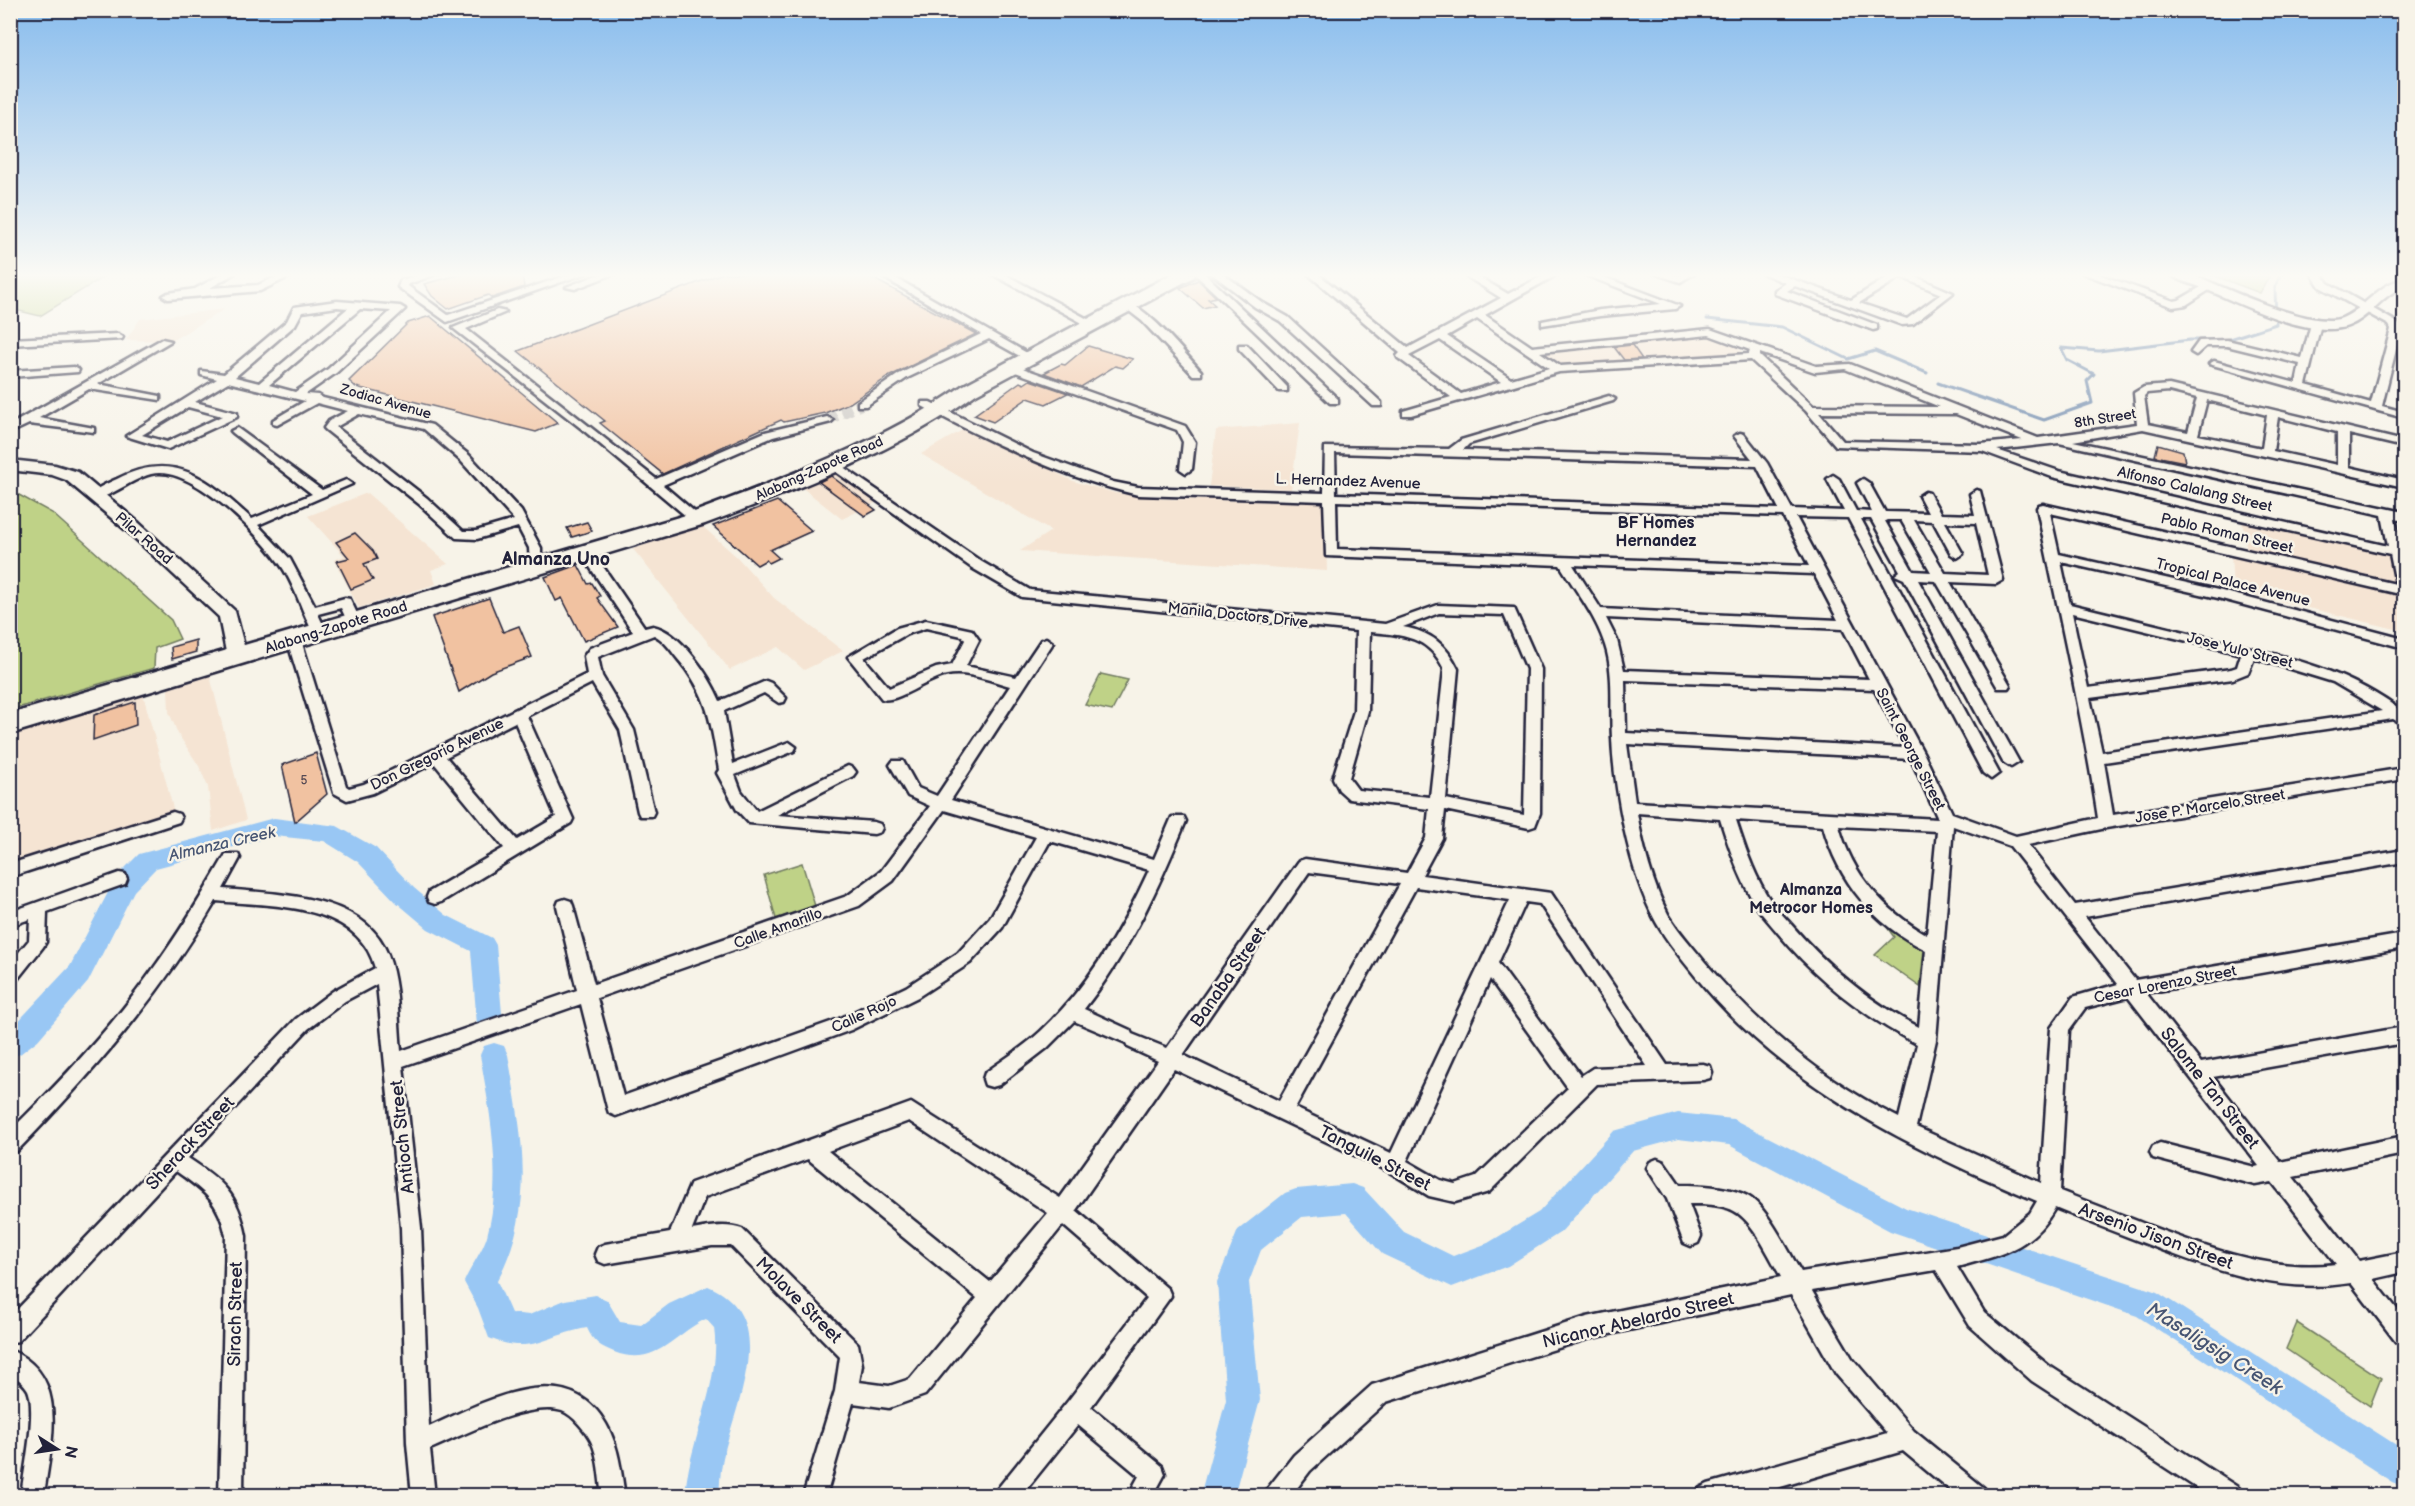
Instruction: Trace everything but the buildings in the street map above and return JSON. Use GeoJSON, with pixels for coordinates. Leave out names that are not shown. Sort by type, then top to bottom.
{"type":"FeatureCollection","features":[{"type":"Feature","properties":{"kind":"highway","name":"Alabang-Zapote Road"},"geometry":{"type":"LineString","coordinates":[[10,724],[294,640],[315,622],[354,622],[662,527],[832,464],[1055,343]]}},
{"type":"Feature","properties":{"kind":"highway","name":"Alabang-Zapote Road"},"geometry":{"type":"LineString","coordinates":[[692,515],[933,408]]}},
{"type":"Feature","properties":{"kind":"street"},"geometry":{"type":"LineString","coordinates":[[10,430],[162,343]]}},
{"type":"Feature","properties":{"kind":"street"},"geometry":{"type":"LineString","coordinates":[[187,403],[233,416],[168,446],[132,436],[228,377],[267,343]]}},
{"type":"Feature","properties":{"kind":"street"},"geometry":{"type":"LineString","coordinates":[[262,386],[313,343]]}},
{"type":"Feature","properties":{"kind":"street"},"geometry":{"type":"LineString","coordinates":[[299,394],[332,371],[362,343]]}},
{"type":"Feature","properties":{"kind":"street"},"geometry":{"type":"LineString","coordinates":[[478,343],[692,515]]}},
{"type":"Feature","properties":{"kind":"street"},"geometry":{"type":"LineString","coordinates":[[862,404],[903,376],[971,343]]}},
{"type":"Feature","properties":{"kind":"street"},"geometry":{"type":"LineString","coordinates":[[1000,343],[1020,362],[1181,428],[1188,434],[1190,441],[1186,469]]}},
{"type":"Feature","properties":{"kind":"street"},"geometry":{"type":"LineString","coordinates":[[1169,343],[1197,373]]}},
{"type":"Feature","properties":{"kind":"street"},"geometry":{"type":"LineString","coordinates":[[1259,343],[1243,347],[1283,389]]}},
{"type":"Feature","properties":{"kind":"street"},"geometry":{"type":"LineString","coordinates":[[1271,343],[1334,401]]}},
{"type":"Feature","properties":{"kind":"street"},"geometry":{"type":"LineString","coordinates":[[1311,343],[1377,404]]}},
{"type":"Feature","properties":{"kind":"street"},"geometry":{"type":"LineString","coordinates":[[1393,343],[1458,397]]}},
{"type":"Feature","properties":{"kind":"street"},"geometry":{"type":"LineString","coordinates":[[1405,354],[1426,343]]}},
{"type":"Feature","properties":{"kind":"street"},"geometry":{"type":"LineString","coordinates":[[1452,343],[1511,384]]}},
{"type":"Feature","properties":{"kind":"street"},"geometry":{"type":"LineString","coordinates":[[1521,343],[1558,369]]}},
{"type":"Feature","properties":{"kind":"street"},"geometry":{"type":"LineString","coordinates":[[1531,350],[1598,343]]}},
{"type":"Feature","properties":{"kind":"street"},"geometry":{"type":"LineString","coordinates":[[1734,343],[1755,353],[1815,369],[1846,366],[2037,442]]}},
{"type":"Feature","properties":{"kind":"street"},"geometry":{"type":"LineString","coordinates":[[2196,352],[2203,343]]}},
{"type":"Feature","properties":{"kind":"street"},"geometry":{"type":"LineString","coordinates":[[2227,343],[2306,362]]}},
{"type":"Feature","properties":{"kind":"street"},"geometry":{"type":"LineString","coordinates":[[2300,387],[2311,343]]}},
{"type":"Feature","properties":{"kind":"street"},"geometry":{"type":"LineString","coordinates":[[2376,407],[2393,343]]}},
{"type":"Feature","properties":{"kind":"street"},"geometry":{"type":"LineString","coordinates":[[1407,413],[1558,369],[1755,353]]}},
{"type":"Feature","properties":{"kind":"street"},"geometry":{"type":"LineString","coordinates":[[1755,353],[1810,409],[1962,411]]}},
{"type":"Feature","properties":{"kind":"street"},"geometry":{"type":"LineString","coordinates":[[2214,364],[2404,415]]}},
{"type":"Feature","properties":{"kind":"street"},"geometry":{"type":"LineString","coordinates":[[10,374],[74,370]]}},
{"type":"Feature","properties":{"kind":"street","name":"Zodiac Avenue"},"geometry":{"type":"LineString","coordinates":[[206,373],[360,408],[414,423],[440,435],[465,458],[522,522],[535,548],[536,567]]}},
{"type":"Feature","properties":{"kind":"street"},"geometry":{"type":"LineString","coordinates":[[88,386],[156,398]]}},
{"type":"Feature","properties":{"kind":"street"},"geometry":{"type":"LineString","coordinates":[[2143,426],[2138,395],[2144,390],[2169,388],[2404,444]]}},
{"type":"Feature","properties":{"kind":"street"},"geometry":{"type":"LineString","coordinates":[[2192,437],[2203,396]]}},
{"type":"Feature","properties":{"kind":"street"},"geometry":{"type":"LineString","coordinates":[[277,422],[318,398]]}},
{"type":"Feature","properties":{"kind":"street"},"geometry":{"type":"LineString","coordinates":[[1453,452],[1466,442],[1609,399]]}},
{"type":"Feature","properties":{"kind":"street"},"geometry":{"type":"LineString","coordinates":[[360,408],[333,423],[330,428],[423,501],[460,535],[477,535],[522,522]]}},
{"type":"Feature","properties":{"kind":"street","name":"L. Hernandez Avenue"},"geometry":{"type":"LineString","coordinates":[[933,408],[1059,468],[1107,485],[1138,491],[1879,518],[1982,519]]}},
{"type":"Feature","properties":{"kind":"street","name":"8th Street"},"geometry":{"type":"LineString","coordinates":[[1810,409],[1840,444],[1981,448],[2055,440],[2143,426],[2404,483]]}},
{"type":"Feature","properties":{"kind":"street"},"geometry":{"type":"LineString","coordinates":[[2267,453],[2273,413]]}},
{"type":"Feature","properties":{"kind":"street"},"geometry":{"type":"LineString","coordinates":[[28,420],[90,430]]}},
{"type":"Feature","properties":{"kind":"street"},"geometry":{"type":"LineString","coordinates":[[655,484],[769,434],[827,420]]}},
{"type":"Feature","properties":{"kind":"street"},"geometry":{"type":"LineString","coordinates":[[237,431],[320,494]]}},
{"type":"Feature","properties":{"kind":"street"},"geometry":{"type":"LineString","coordinates":[[2343,431],[2343,469]]}},
{"type":"Feature","properties":{"kind":"street","name":"Saint George Street"},"geometry":{"type":"LineString","coordinates":[[1740,436],[1761,463],[1916,754],[1946,821],[1927,1040],[1905,1131]]}},
{"type":"Feature","properties":{"kind":"street"},"geometry":{"type":"LineString","coordinates":[[2055,440],[2404,516]]}},
{"type":"Feature","properties":{"kind":"street","name":"Alfonso Calalang Street"},"geometry":{"type":"LineString","coordinates":[[1981,448],[2056,474],[2400,552]]}},
{"type":"Feature","properties":{"kind":"street"},"geometry":{"type":"LineString","coordinates":[[1761,463],[1329,449],[1331,553],[1816,570]]}},
{"type":"Feature","properties":{"kind":"street","name":"Manila Doctors Drive"},"geometry":{"type":"LineString","coordinates":[[832,464],[977,565],[1027,594],[1386,628],[1418,634],[1433,642],[1445,656],[1451,669],[1434,838],[1283,1112]]}},
{"type":"Feature","properties":{"kind":"street","name":"Pilar Road"},"geometry":{"type":"LineString","coordinates":[[10,465],[55,470],[72,476],[228,615],[232,624],[237,657]]}},
{"type":"Feature","properties":{"kind":"street"},"geometry":{"type":"LineString","coordinates":[[94,495],[144,473],[162,468],[171,470],[217,494],[250,524],[286,563],[315,622]]}},
{"type":"Feature","properties":{"kind":"street"},"geometry":{"type":"LineString","coordinates":[[1833,479],[1880,575],[1991,773]]}},
{"type":"Feature","properties":{"kind":"street"},"geometry":{"type":"LineString","coordinates":[[1863,483],[1879,518],[2011,762]]}},
{"type":"Feature","properties":{"kind":"street"},"geometry":{"type":"LineString","coordinates":[[250,524],[346,484]]}},
{"type":"Feature","properties":{"kind":"street"},"geometry":{"type":"LineString","coordinates":[[1880,575],[1996,580],[1976,494]]}},
{"type":"Feature","properties":{"kind":"street"},"geometry":{"type":"LineString","coordinates":[[1925,496],[1957,554]]}},
{"type":"Feature","properties":{"kind":"street","name":"Pablo Roman Street"},"geometry":{"type":"LineString","coordinates":[[2052,556],[2043,508],[2404,590]]}},
{"type":"Feature","properties":{"kind":"street"},"geometry":{"type":"LineString","coordinates":[[2388,513],[2400,552],[2404,590]]}},
{"type":"Feature","properties":{"kind":"street"},"geometry":{"type":"LineString","coordinates":[[1906,518],[2003,684]]}},
{"type":"Feature","properties":{"kind":"street"},"geometry":{"type":"LineString","coordinates":[[586,552],[647,631]]}},
{"type":"Feature","properties":{"kind":"street"},"geometry":{"type":"LineString","coordinates":[[2052,556],[2096,758],[2106,822]]}},
{"type":"Feature","properties":{"kind":"street","name":"Tropical Palace Avenue"},"geometry":{"type":"LineString","coordinates":[[2052,556],[2218,594],[2404,643]]}},
{"type":"Feature","properties":{"kind":"street","name":"Arsenio Jison Street"},"geometry":{"type":"LineString","coordinates":[[1563,560],[1610,639],[1618,675],[1619,738],[1638,859],[1660,915],[1711,986],[1773,1047],[1862,1109],[1905,1131],[2050,1197],[2230,1265],[2288,1276],[2356,1272],[2404,1262]]}},
{"type":"Feature","properties":{"kind":"street","name":"Jose Yulo Street"},"geometry":{"type":"LineString","coordinates":[[2064,607],[2310,667],[2338,677],[2376,697],[2400,717]]}},
{"type":"Feature","properties":{"kind":"street"},"geometry":{"type":"LineString","coordinates":[[1364,627],[1361,711],[1341,778],[1344,786],[1354,795],[1438,803],[1529,822],[1533,813],[1534,669],[1510,608],[1438,609],[1386,628]]}},
{"type":"Feature","properties":{"kind":"street"},"geometry":{"type":"LineString","coordinates":[[1418,634],[1432,623],[1431,612]]}},
{"type":"Feature","properties":{"kind":"street"},"geometry":{"type":"LineString","coordinates":[[1596,613],[1847,626]]}},
{"type":"Feature","properties":{"kind":"street"},"geometry":{"type":"LineString","coordinates":[[957,669],[972,640],[967,633],[926,624],[902,631],[855,657],[887,695],[941,671],[957,669],[1020,683]]}},
{"type":"Feature","properties":{"kind":"street"},"geometry":{"type":"LineString","coordinates":[[646,812],[627,730],[595,676],[591,656],[595,651],[647,631],[662,632],[700,675],[716,709],[722,735],[726,773],[741,806],[755,819],[874,828]]}},
{"type":"Feature","properties":{"kind":"street","name":"Don Gregorio Avenue"},"geometry":{"type":"LineString","coordinates":[[294,640],[339,789],[347,794],[368,789],[595,676]]}},
{"type":"Feature","properties":{"kind":"street","name":"Calle Amarillo"},"geometry":{"type":"LineString","coordinates":[[395,1061],[853,901],[887,876],[940,804],[1046,643]]}},
{"type":"Feature","properties":{"kind":"street"},"geometry":{"type":"LineString","coordinates":[[2083,694],[2233,674],[2243,670],[2249,652]]}},
{"type":"Feature","properties":{"kind":"street"},"geometry":{"type":"LineString","coordinates":[[1618,675],[1878,684]]}},
{"type":"Feature","properties":{"kind":"street"},"geometry":{"type":"LineString","coordinates":[[716,709],[766,686],[779,698]]}},
{"type":"Feature","properties":{"kind":"street"},"geometry":{"type":"LineString","coordinates":[[435,897],[565,819],[519,713]]}},
{"type":"Feature","properties":{"kind":"street"},"geometry":{"type":"LineString","coordinates":[[2096,758],[2400,717]]}},
{"type":"Feature","properties":{"kind":"street"},"geometry":{"type":"LineString","coordinates":[[1619,738],[1916,754]]}},
{"type":"Feature","properties":{"kind":"street"},"geometry":{"type":"LineString","coordinates":[[726,773],[789,747]]}},
{"type":"Feature","properties":{"kind":"street"},"geometry":{"type":"LineString","coordinates":[[437,756],[514,848]]}},
{"type":"Feature","properties":{"kind":"street"},"geometry":{"type":"LineString","coordinates":[[898,765],[913,792],[940,804],[1159,867]]}},
{"type":"Feature","properties":{"kind":"street"},"geometry":{"type":"LineString","coordinates":[[755,819],[848,772]]}},
{"type":"Feature","properties":{"kind":"street","name":"Jose P. Marcelo Street"},"geometry":{"type":"LineString","coordinates":[[2016,842],[2106,822],[2404,774]]}},
{"type":"Feature","properties":{"kind":"street"},"geometry":{"type":"LineString","coordinates":[[1629,807],[1829,820],[1946,821],[2016,842]]}},
{"type":"Feature","properties":{"kind":"street"},"geometry":{"type":"LineString","coordinates":[[1726,813],[1740,859],[1759,897],[1799,946],[1848,994],[1896,1025],[1927,1040]]}},
{"type":"Feature","properties":{"kind":"street"},"geometry":{"type":"LineString","coordinates":[[10,872],[173,818]]}},
{"type":"Feature","properties":{"kind":"street"},"geometry":{"type":"LineString","coordinates":[[1829,820],[1841,859],[1876,909],[1916,938],[1936,947]]}},
{"type":"Feature","properties":{"kind":"street"},"geometry":{"type":"LineString","coordinates":[[992,1079],[1048,1036],[1097,980],[1159,867],[1178,821]]}},
{"type":"Feature","properties":{"kind":"street","name":"Calle Rojo"},"geometry":{"type":"LineString","coordinates":[[586,996],[616,1107],[845,1025],[912,992],[964,958],[996,923],[1046,833]]}},
{"type":"Feature","properties":{"kind":"street","name":"Salome Tan Street"},"geometry":{"type":"LineString","coordinates":[[2016,842],[2404,1334]]}},
{"type":"Feature","properties":{"kind":"street"},"geometry":{"type":"LineString","coordinates":[[2072,912],[2404,856]]}},
{"type":"Feature","properties":{"kind":"street"},"geometry":{"type":"LineString","coordinates":[[10,1145],[111,1037],[159,976],[217,895],[232,858]]}},
{"type":"Feature","properties":{"kind":"street","name":"Banaba Street"},"geometry":{"type":"LineString","coordinates":[[846,1391],[889,1397],[917,1387],[990,1295],[1062,1211],[1172,1060],[1305,865],[1545,898],[1662,1073]]}},
{"type":"Feature","properties":{"kind":"street"},"geometry":{"type":"LineString","coordinates":[[10,919],[119,879]]}},
{"type":"Feature","properties":{"kind":"street","name":"Antioch Street"},"geometry":{"type":"LineString","coordinates":[[217,895],[332,912],[367,933],[378,950],[384,971],[395,1061],[411,1228],[418,1443],[424,1496]]}},
{"type":"Feature","properties":{"kind":"street"},"geometry":{"type":"LineString","coordinates":[[1395,1166],[1521,895]]}},
{"type":"Feature","properties":{"kind":"street"},"geometry":{"type":"LineString","coordinates":[[566,906],[586,996]]}},
{"type":"Feature","properties":{"kind":"street"},"geometry":{"type":"LineString","coordinates":[[10,976],[37,942],[39,909]]}},
{"type":"Feature","properties":{"kind":"street","name":"Cesar Lorenzo Street"},"geometry":{"type":"LineString","coordinates":[[2037,1220],[2050,1197],[2060,1028],[2079,1002],[2132,988],[2404,941]]}},
{"type":"Feature","properties":{"kind":"street"},"geometry":{"type":"LineString","coordinates":[[1489,964],[1579,1088]]}},
{"type":"Feature","properties":{"kind":"street","name":"Sherack Street"},"geometry":{"type":"LineString","coordinates":[[10,1333],[302,1024],[339,996],[384,971]]}},
{"type":"Feature","properties":{"kind":"street","name":"Tanguile Street"},"geometry":{"type":"LineString","coordinates":[[1070,1011],[1395,1166],[1436,1189],[1455,1193],[1482,1185],[1593,1076],[1703,1072]]}},
{"type":"Feature","properties":{"kind":"street"},"geometry":{"type":"LineString","coordinates":[[2197,1072],[2404,1035]]}},
{"type":"Feature","properties":{"kind":"street"},"geometry":{"type":"LineString","coordinates":[[677,1241],[698,1190],[911,1112],[1062,1211],[1161,1296],[1076,1409],[1006,1496]]}},
{"type":"Feature","properties":{"kind":"street"},"geometry":{"type":"LineString","coordinates":[[2160,1152],[2255,1176],[2404,1145]]}},
{"type":"Feature","properties":{"kind":"street"},"geometry":{"type":"LineString","coordinates":[[810,1148],[990,1295]]}},
{"type":"Feature","properties":{"kind":"street","name":"Sirach Street"},"geometry":{"type":"LineString","coordinates":[[175,1160],[220,1191],[233,1216],[236,1236],[231,1496]]}},
{"type":"Feature","properties":{"kind":"street"},"geometry":{"type":"LineString","coordinates":[[1657,1168],[1675,1194],[1691,1236]]}},
{"type":"Feature","properties":{"kind":"street"},"geometry":{"type":"LineString","coordinates":[[1675,1194],[1711,1195],[1745,1206],[1766,1232],[1844,1366],[1906,1439],[1976,1496]]}},
{"type":"Feature","properties":{"kind":"street","name":"Nicanor Abelardo Street"},"geometry":{"type":"LineString","coordinates":[[1276,1496],[1302,1463],[1380,1393],[1587,1328],[1797,1284],[1941,1259],[2008,1244],[2037,1220]]}},
{"type":"Feature","properties":{"kind":"street","name":"Molave Street"},"geometry":{"type":"LineString","coordinates":[[605,1254],[712,1236],[735,1236],[850,1352],[851,1365],[846,1391],[814,1496]]}},
{"type":"Feature","properties":{"kind":"street"},"geometry":{"type":"LineString","coordinates":[[1941,1259],[1977,1319],[2040,1373],[2231,1496]]}},
{"type":"Feature","properties":{"kind":"street"},"geometry":{"type":"LineString","coordinates":[[10,1360],[32,1376],[39,1390],[41,1407],[32,1496]]}},
{"type":"Feature","properties":{"kind":"street"},"geometry":{"type":"LineString","coordinates":[[418,1443],[501,1410],[539,1398],[563,1400],[584,1413],[599,1434],[614,1496]]}},
{"type":"Feature","properties":{"kind":"street"},"geometry":{"type":"LineString","coordinates":[[1076,1409],[1154,1474],[1139,1496]]}},
{"type":"Feature","properties":{"kind":"street"},"geometry":{"type":"LineString","coordinates":[[1708,1496],[1906,1439]]}},
{"type":"Feature","properties":{"kind":"shaded area"},"geometry":{"type":"Polygon","coordinates":[[[1616,343],[1733,343],[1743,353],[1558,367],[1538,351],[1616,343]]]}},
{"type":"Feature","properties":{"kind":"shaded area"},"geometry":{"type":"Polygon","coordinates":[[[1300,423],[1291,489],[1209,486],[1216,430],[1300,423]]]}},
{"type":"Feature","properties":{"kind":"shaded area"},"geometry":{"type":"Polygon","coordinates":[[[966,428],[1073,481],[1115,493],[1165,499],[1325,503],[1327,571],[1020,551],[1051,531],[921,454],[966,428]]]}},
{"type":"Feature","properties":{"kind":"shaded area"},"geometry":{"type":"Polygon","coordinates":[[[835,470],[877,502],[842,519],[800,486],[835,470]]]}},
{"type":"Feature","properties":{"kind":"shaded area"},"geometry":{"type":"Polygon","coordinates":[[[367,493],[448,564],[431,570],[436,584],[359,608],[334,560],[344,556],[308,516],[367,493]]]}},
{"type":"Feature","properties":{"kind":"shaded area"},"geometry":{"type":"Polygon","coordinates":[[[2242,521],[2389,553],[2398,586],[2247,551],[2242,521]]]}},
{"type":"Feature","properties":{"kind":"shaded area"},"geometry":{"type":"Polygon","coordinates":[[[701,525],[737,557],[774,598],[843,651],[804,670],[778,647],[730,670],[633,549],[701,525]]]}},
{"type":"Feature","properties":{"kind":"shaded area"},"geometry":{"type":"Polygon","coordinates":[[[2231,554],[2401,592],[2404,607],[2404,631],[2233,590],[2231,554]]]}},
{"type":"Feature","properties":{"kind":"shaded area"},"geometry":{"type":"Polygon","coordinates":[[[210,676],[246,820],[213,831],[208,787],[199,766],[178,734],[169,712],[168,689],[210,676]]]}},
{"type":"Feature","properties":{"kind":"shaded area"},"geometry":{"type":"Polygon","coordinates":[[[143,694],[174,812],[11,867],[11,733],[143,694]]]}},
{"type":"Feature","properties":{"kind":"green space"},"geometry":{"type":"Polygon","coordinates":[[[19,495],[52,513],[171,620],[180,639],[155,648],[154,668],[14,709],[10,696],[10,501],[19,495]]]}},
{"type":"Feature","properties":{"kind":"green space"},"geometry":{"type":"Polygon","coordinates":[[[1101,674],[1128,680],[1112,711],[1085,705],[1101,674]]]}},
{"type":"Feature","properties":{"kind":"green space"},"geometry":{"type":"Polygon","coordinates":[[[802,863],[815,906],[776,919],[764,875],[802,863]]]}},
{"type":"Feature","properties":{"kind":"green space"},"geometry":{"type":"Polygon","coordinates":[[[1879,916],[1924,949],[1920,987],[1875,955],[1894,937],[1879,916]]]}},
{"type":"Feature","properties":{"kind":"green space"},"geometry":{"type":"Polygon","coordinates":[[[2297,1323],[2381,1378],[2370,1406],[2286,1349],[2297,1323]]]}},
{"type":"Feature","properties":{"kind":"waterway"},"geometry":{"type":"LineString","coordinates":[[1816,343],[1848,359],[1875,351],[1927,373]]}},
{"type":"Feature","properties":{"kind":"waterway"},"geometry":{"type":"LineString","coordinates":[[1938,383],[2044,420],[2092,403],[2087,381],[2094,374],[2067,360],[2061,348],[2099,351],[2163,343]]}},
{"type":"Feature","properties":{"kind":"waterway","name":"Almanza Creek"},"geometry":{"type":"LineString","coordinates":[[10,1046],[28,1032],[79,974],[125,884],[148,861],[274,827],[329,832],[367,855],[405,895],[437,922],[483,945],[490,1025]]}},
{"type":"Feature","properties":{"kind":"waterway","name":"Almanza Creek"},"geometry":{"type":"LineString","coordinates":[[494,1055],[507,1143],[507,1210],[497,1250],[480,1282],[492,1301],[500,1327],[529,1331],[565,1316],[596,1311],[608,1333],[620,1338],[646,1341],[680,1315],[708,1302],[724,1314],[730,1325],[732,1340],[729,1375],[705,1463],[702,1496]]}},
{"type":"Feature","properties":{"kind":"waterway","name":"Masaligsig Creek"},"geometry":{"type":"LineString","coordinates":[[1217,1496],[1243,1400],[1233,1282],[1249,1240],[1296,1203],[1352,1198],[1393,1243],[1452,1272],[1497,1255],[1550,1222],[1624,1140],[1678,1126],[1733,1132],[1901,1221],[1937,1231],[2146,1303],[2404,1470]]}},
{"type":"Feature","properties":{"kind":"tunnel"},"geometry":{"type":"LineString","coordinates":[[827,420],[862,404]]}},
{"type":"Feature","properties":{"kind":"district","name":"BF Homes Hernandez"},"geometry":{"type":"Point","coordinates":[1656,531]}},
{"type":"Feature","properties":{"kind":"district","name":"Almanza Uno"},"geometry":{"type":"Point","coordinates":[556,559]}},
{"type":"Feature","properties":{"kind":"district","name":"Almanza Metrocor Homes"},"geometry":{"type":"Point","coordinates":[1811,898]}}]}
